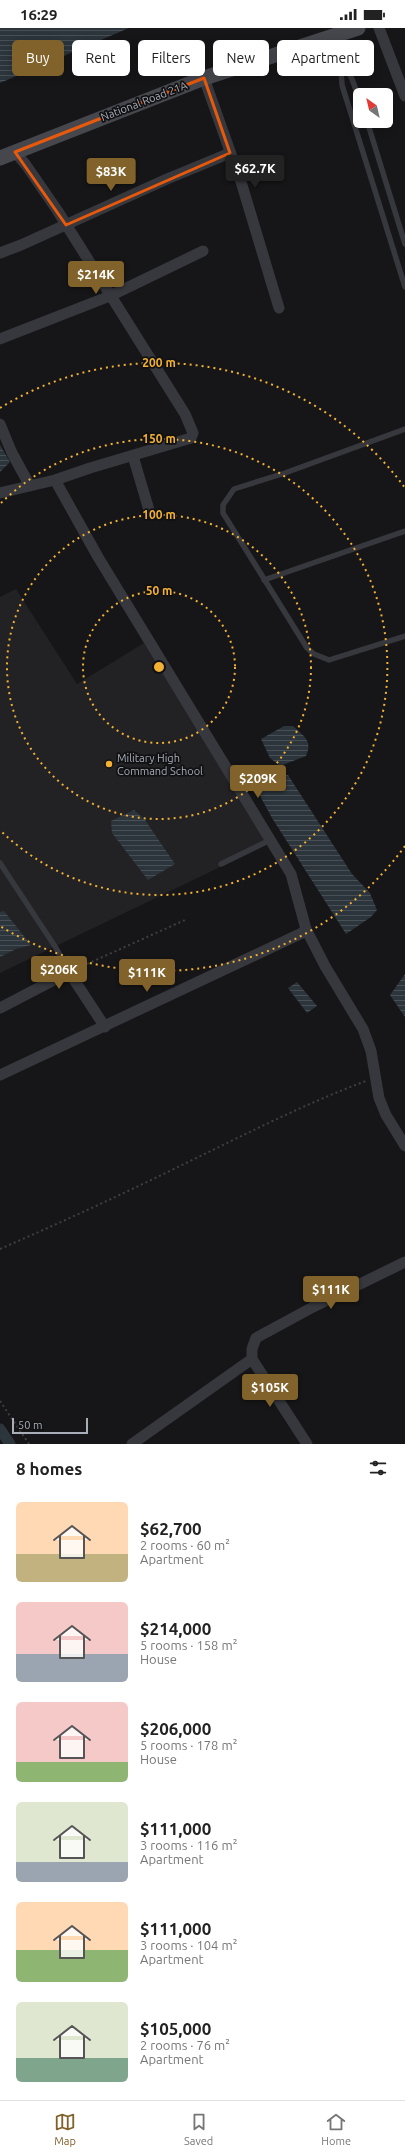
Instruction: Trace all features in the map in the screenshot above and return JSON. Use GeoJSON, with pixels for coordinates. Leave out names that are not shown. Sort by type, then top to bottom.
{"type":"FeatureCollection","features":[{"type":"Feature","properties":{"kind":"street","name":"National Road 21A"},"geometry":{"type":"LineString","coordinates":[[0,158],[204,78],[358,28]]}},
{"type":"Feature","properties":{"kind":"street"},"geometry":{"type":"LineString","coordinates":[[378,28],[405,96]]}},
{"type":"Feature","properties":{"kind":"street"},"geometry":{"type":"LineString","coordinates":[[204,78],[242,185],[279,308]]}},
{"type":"Feature","properties":{"kind":"street"},"geometry":{"type":"LineString","coordinates":[[0,493],[55,480],[191,438],[193,433],[185,414],[66,225],[26,165],[15,152]]}},
{"type":"Feature","properties":{"kind":"street"},"geometry":{"type":"LineString","coordinates":[[0,253],[167,179],[230,153]]}},
{"type":"Feature","properties":{"kind":"street"},"geometry":{"type":"LineString","coordinates":[[0,339],[110,296],[203,251]]}},
{"type":"Feature","properties":{"kind":"street"},"geometry":{"type":"LineString","coordinates":[[0,424],[12,453],[30,486]]}},
{"type":"Feature","properties":{"kind":"street"},"geometry":{"type":"LineString","coordinates":[[133,456],[149,510]]}},
{"type":"Feature","properties":{"kind":"street"},"geometry":{"type":"LineString","coordinates":[[55,480],[98,557],[291,874],[306,929],[325,966],[363,1029],[372,1051],[378,1098],[386,1115],[405,1146]]}},
{"type":"Feature","properties":{"kind":"street"},"geometry":{"type":"LineString","coordinates":[[0,1075],[105,1027],[306,929]]}},
{"type":"Feature","properties":{"kind":"street"},"geometry":{"type":"LineString","coordinates":[[0,1008],[68,972],[105,1027]]}},
{"type":"Feature","properties":{"kind":"street"},"geometry":{"type":"LineString","coordinates":[[307,1444],[252,1359],[252,1349],[256,1338],[313,1307],[405,1262]]}},
{"type":"Feature","properties":{"kind":"street"},"geometry":{"type":"LineString","coordinates":[[132,1444],[252,1359]]}},
{"type":"Feature","properties":{"kind":"lane"},"geometry":{"type":"LineString","coordinates":[[341,76],[342,85],[405,287]]}},
{"type":"Feature","properties":{"kind":"lane"},"geometry":{"type":"LineString","coordinates":[[350,76],[355,88]]}},
{"type":"Feature","properties":{"kind":"lane"},"geometry":{"type":"LineString","coordinates":[[369,128],[405,244]]}},
{"type":"Feature","properties":{"kind":"lane"},"geometry":{"type":"LineString","coordinates":[[405,429],[285,473],[234,489],[223,505],[224,512],[264,580],[307,648],[322,658],[329,660],[405,636]]}},
{"type":"Feature","properties":{"kind":"lane"},"geometry":{"type":"LineString","coordinates":[[264,580],[405,531]]}},
{"type":"Feature","properties":{"kind":"lane"},"geometry":{"type":"LineString","coordinates":[[221,864],[270,840]]}},
{"type":"Feature","properties":{"kind":"lane"},"geometry":{"type":"LineString","coordinates":[[0,863],[56,948],[68,972]]}},
{"type":"Feature","properties":{"kind":"path"},"geometry":{"type":"LineString","coordinates":[[68,972],[185,920]]}},
{"type":"Feature","properties":{"kind":"path"},"geometry":{"type":"LineString","coordinates":[[0,1249],[78,1215],[252,1131],[342,1090],[375,1078]]}},
{"type":"Feature","properties":{"kind":"path"},"geometry":{"type":"LineString","coordinates":[[0,1401],[28,1444]]}},
{"type":"Feature","properties":{"kind":"highlighted area"},"geometry":{"type":"Polygon","coordinates":[[[204,78],[230,153],[66,225],[15,152],[204,78]]]}},
{"type":"Feature","properties":{"kind":"shaded area"},"geometry":{"type":"Polygon","coordinates":[[[0,28],[129,28],[101,40],[72,40],[72,52],[64,56],[64,40],[12,40],[12,76],[16,76],[0,83],[0,28]]]}},
{"type":"Feature","properties":{"kind":"shaded area"},"geometry":{"type":"Polygon","coordinates":[[[0,445],[10,462],[0,472],[0,445]]]}},
{"type":"Feature","properties":{"kind":"shaded area","name":"Military High Command School"},"geometry":{"type":"Polygon","coordinates":[[[16,589],[77,684],[144,643],[268,844],[0,973],[0,597],[16,589]]]}},
{"type":"Feature","properties":{"kind":"shaded area"},"geometry":{"type":"Polygon","coordinates":[[[284,726],[293,726],[301,733],[308,743],[308,751],[306,756],[280,766],[270,758],[261,739],[284,726]]]}},
{"type":"Feature","properties":{"kind":"shaded area"},"geometry":{"type":"Polygon","coordinates":[[[259,766],[279,774],[288,775],[352,874],[370,893],[377,910],[371,917],[346,934],[272,818],[253,783],[250,772],[259,766]]]}},
{"type":"Feature","properties":{"kind":"shaded area"},"geometry":{"type":"Polygon","coordinates":[[[134,810],[145,820],[175,864],[148,880],[112,833],[111,821],[134,810]]]}},
{"type":"Feature","properties":{"kind":"shaded area"},"geometry":{"type":"Polygon","coordinates":[[[4,911],[31,945],[16,949],[0,957],[0,912],[4,911]]]}},
{"type":"Feature","properties":{"kind":"shaded area"},"geometry":{"type":"Polygon","coordinates":[[[405,974],[405,1017],[390,995],[405,974]]]}},
{"type":"Feature","properties":{"kind":"shaded area"},"geometry":{"type":"Polygon","coordinates":[[[297,982],[317,1006],[307,1013],[288,988],[297,982]]]}},
{"type":"Feature","properties":{"kind":"waterway"},"geometry":{"type":"LineString","coordinates":[[0,1429],[10,1444]]}},
{"type":"Feature","properties":{"kind":"place","name":"Military High Command School"},"geometry":{"type":"Point","coordinates":[109,764]}}]}
